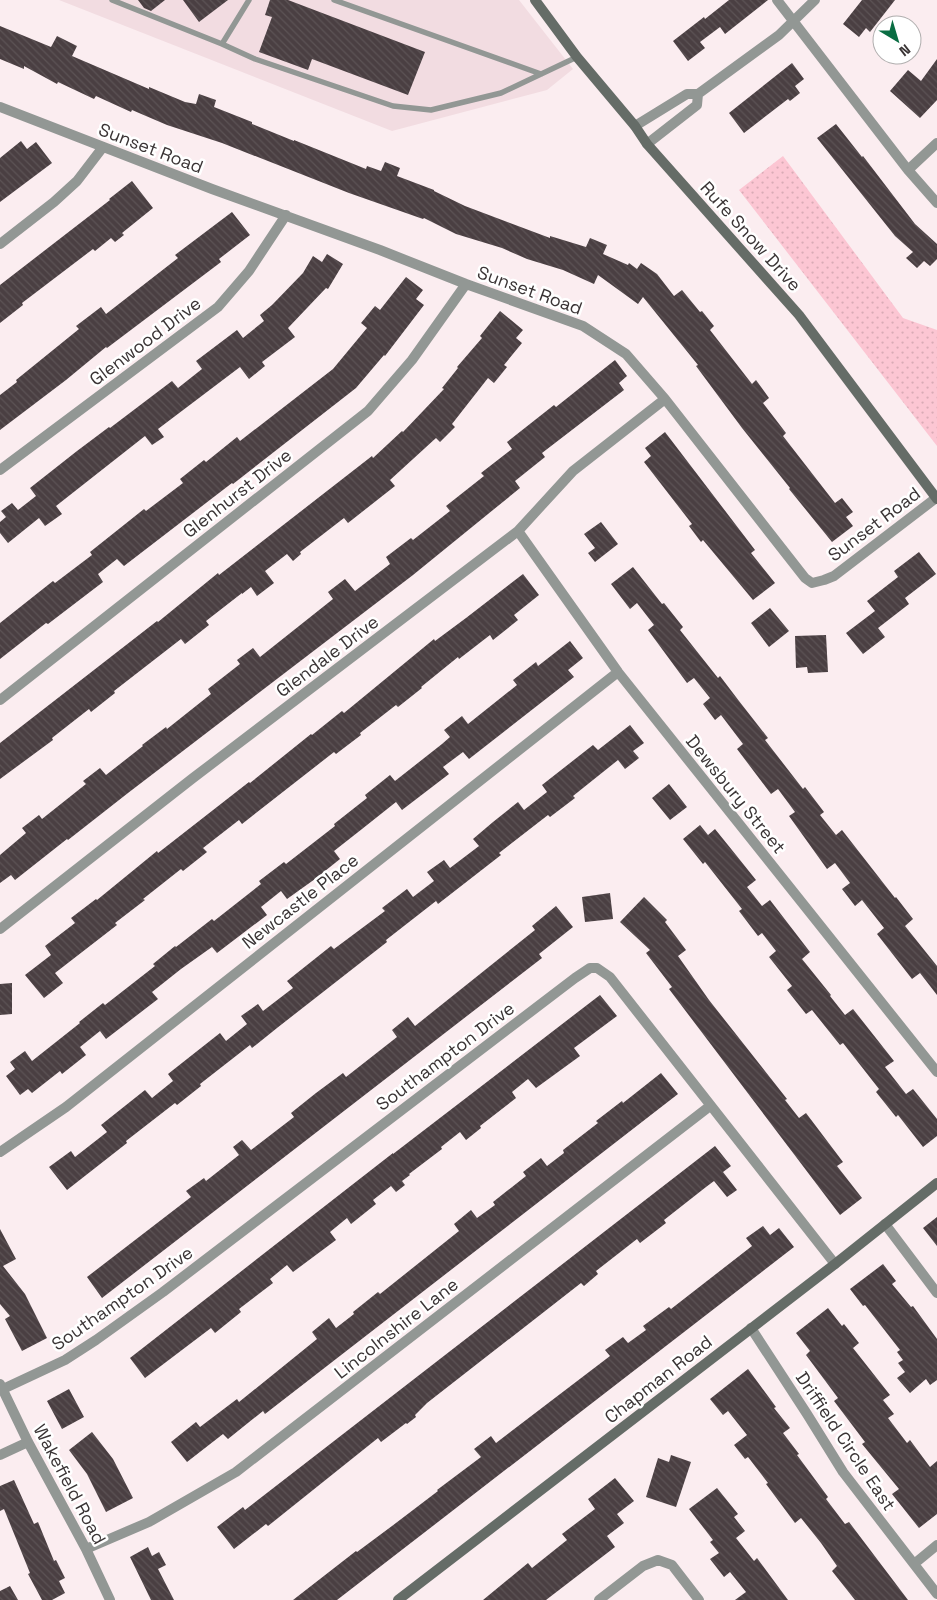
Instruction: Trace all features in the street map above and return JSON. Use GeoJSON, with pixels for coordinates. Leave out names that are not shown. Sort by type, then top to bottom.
{"type":"FeatureCollection","features":[{"type":"Feature","properties":{"kind":"street","name":"Rufe Snow Drive"},"geometry":{"type":"LineString","coordinates":[[535,0],[577,57],[635,126],[647,144],[799,315],[936,498]]}},
{"type":"Feature","properties":{"kind":"street"},"geometry":{"type":"LineString","coordinates":[[777,0],[908,170],[937,203]]}},
{"type":"Feature","properties":{"kind":"street"},"geometry":{"type":"LineString","coordinates":[[635,126],[687,94],[698,94],[779,36],[815,0]]}},
{"type":"Feature","properties":{"kind":"street"},"geometry":{"type":"LineString","coordinates":[[647,144],[697,106],[698,94]]}},
{"type":"Feature","properties":{"kind":"street","name":"Sunset Road"},"geometry":{"type":"LineString","coordinates":[[0,107],[212,189],[583,326],[626,354],[666,399],[805,578],[812,582],[834,576],[936,498]]}},
{"type":"Feature","properties":{"kind":"street"},"geometry":{"type":"LineString","coordinates":[[908,170],[937,143]]}},
{"type":"Feature","properties":{"kind":"street"},"geometry":{"type":"LineString","coordinates":[[0,244],[54,202],[77,181],[103,147]]}},
{"type":"Feature","properties":{"kind":"street","name":"Glenwood Drive"},"geometry":{"type":"LineString","coordinates":[[0,470],[218,307],[249,271],[286,215]]}},
{"type":"Feature","properties":{"kind":"street","name":"Glenhurst Drive"},"geometry":{"type":"LineString","coordinates":[[0,700],[368,411],[412,360],[466,284]]}},
{"type":"Feature","properties":{"kind":"street","name":"Glendale Drive"},"geometry":{"type":"LineString","coordinates":[[0,929],[193,778],[518,531],[573,471],[666,399]]}},
{"type":"Feature","properties":{"kind":"street","name":"Dewsbury Street"},"geometry":{"type":"LineString","coordinates":[[518,531],[618,672],[937,1072]]}},
{"type":"Feature","properties":{"kind":"street","name":"Newcastle Place"},"geometry":{"type":"LineString","coordinates":[[0,1152],[66,1107],[618,672]]}},
{"type":"Feature","properties":{"kind":"street","name":"Southampton Drive"},"geometry":{"type":"LineString","coordinates":[[1,1386],[65,1360],[96,1340],[171,1286],[590,968],[597,968],[610,977],[627,997],[710,1106],[835,1264]]}},
{"type":"Feature","properties":{"kind":"street","name":"Lincolnshire Lane"},"geometry":{"type":"LineString","coordinates":[[86,1549],[148,1522],[236,1472],[710,1106]]}},
{"type":"Feature","properties":{"kind":"street","name":"Chapman Road"},"geometry":{"type":"LineString","coordinates":[[398,1600],[937,1184]]}},
{"type":"Feature","properties":{"kind":"street"},"geometry":{"type":"LineString","coordinates":[[885,1224],[937,1293]]}},
{"type":"Feature","properties":{"kind":"street","name":"Driffield Circle East"},"geometry":{"type":"LineString","coordinates":[[751,1328],[808,1414],[843,1472],[937,1594]]}},
{"type":"Feature","properties":{"kind":"street","name":"Wakefield Road"},"geometry":{"type":"LineString","coordinates":[[1,1386],[28,1442],[86,1549],[110,1600]]}},
{"type":"Feature","properties":{"kind":"street"},"geometry":{"type":"LineString","coordinates":[[0,1455],[28,1442]]}},
{"type":"Feature","properties":{"kind":"street"},"geometry":{"type":"LineString","coordinates":[[914,1564],[937,1546]]}},
{"type":"Feature","properties":{"kind":"street"},"geometry":{"type":"LineString","coordinates":[[598,1600],[643,1566],[658,1560],[672,1565],[699,1600]]}},
{"type":"Feature","properties":{"kind":"lane"},"geometry":{"type":"LineString","coordinates":[[112,0],[255,59],[393,106],[431,110],[501,93],[577,57]]}},
{"type":"Feature","properties":{"kind":"lane"},"geometry":{"type":"LineString","coordinates":[[222,44],[249,0]]}},
{"type":"Feature","properties":{"kind":"lane"},"geometry":{"type":"LineString","coordinates":[[334,0],[541,74]]}},
{"type":"Feature","properties":{"kind":"shaded area"},"geometry":{"type":"Polygon","coordinates":[[[59,0],[519,0],[573,69],[547,90],[392,131],[59,0]]]}},
{"type":"Feature","properties":{"kind":"shaded area"},"geometry":{"type":"Polygon","coordinates":[[[783,156],[903,318],[937,330],[937,446],[739,190],[783,156]]]}},
{"type":"Feature","properties":{"kind":"building"},"geometry":{"type":"Polygon","coordinates":[[[138,0],[165,0],[151,11],[144,8],[138,0]]]}},
{"type":"Feature","properties":{"kind":"building"},"geometry":{"type":"Polygon","coordinates":[[[183,0],[228,0],[199,22],[183,0]]]}},
{"type":"Feature","properties":{"kind":"building"},"geometry":{"type":"Polygon","coordinates":[[[270,0],[288,0],[425,52],[408,95],[312,59],[308,70],[259,52],[272,17],[265,15],[270,0]]]}},
{"type":"Feature","properties":{"kind":"building"},"geometry":{"type":"Polygon","coordinates":[[[729,0],[768,0],[725,34],[720,27],[700,42],[705,48],[688,61],[673,41],[729,0]]]}},
{"type":"Feature","properties":{"kind":"building"},"geometry":{"type":"Polygon","coordinates":[[[862,0],[895,0],[883,15],[872,15],[872,29],[870,32],[866,28],[859,37],[843,24],[862,0]]]}},
{"type":"Feature","properties":{"kind":"building"},"geometry":{"type":"Polygon","coordinates":[[[0,26],[51,47],[57,36],[77,46],[72,56],[149,89],[149,87],[185,102],[196,104],[199,94],[216,100],[214,107],[366,169],[367,166],[381,171],[385,162],[400,168],[397,176],[434,190],[465,206],[550,238],[550,236],[586,247],[590,238],[607,245],[603,254],[628,265],[629,263],[637,269],[641,263],[657,274],[674,296],[682,290],[700,312],[702,311],[714,326],[710,330],[752,384],[756,380],[769,398],[763,403],[786,433],[783,436],[835,503],[842,498],[853,512],[846,517],[853,526],[832,542],[742,428],[696,366],[698,365],[643,297],[638,304],[598,275],[594,284],[563,270],[456,234],[424,218],[349,193],[222,143],[167,125],[132,110],[131,112],[96,96],[94,99],[58,82],[57,84],[24,66],[24,69],[0,59],[0,26]]]}},
{"type":"Feature","properties":{"kind":"building"},"geometry":{"type":"Polygon","coordinates":[[[937,59],[937,100],[920,118],[890,91],[908,70],[921,81],[937,59]]]}},
{"type":"Feature","properties":{"kind":"building"},"geometry":{"type":"Polygon","coordinates":[[[792,63],[804,79],[795,86],[800,93],[790,101],[788,99],[744,133],[729,113],[792,63]]]}},
{"type":"Feature","properties":{"kind":"building"},"geometry":{"type":"Polygon","coordinates":[[[836,124],[915,224],[937,244],[937,259],[930,266],[924,261],[917,268],[906,258],[913,252],[895,236],[817,138],[836,124]]]}},
{"type":"Feature","properties":{"kind":"building"},"geometry":{"type":"Polygon","coordinates":[[[21,141],[27,149],[36,142],[52,163],[0,202],[0,158],[21,141]]]}},
{"type":"Feature","properties":{"kind":"building"},"geometry":{"type":"Polygon","coordinates":[[[132,181],[153,208],[122,233],[124,235],[115,242],[111,238],[95,251],[93,249],[22,303],[23,305],[0,323],[0,285],[132,181]]]}},
{"type":"Feature","properties":{"kind":"building"},"geometry":{"type":"Polygon","coordinates":[[[232,212],[250,235],[219,259],[221,262],[106,347],[0,430],[0,395],[79,329],[76,326],[101,307],[106,314],[178,258],[175,255],[232,212]]]}},
{"type":"Feature","properties":{"kind":"building"},"geometry":{"type":"Polygon","coordinates":[[[327,254],[343,264],[328,289],[326,288],[288,328],[295,337],[262,362],[265,366],[249,379],[240,367],[158,429],[164,437],[152,445],[145,436],[56,506],[62,514],[45,526],[39,518],[8,543],[0,533],[0,522],[6,517],[1,511],[12,503],[18,510],[36,496],[30,488],[172,381],[178,388],[202,369],[196,361],[237,330],[243,338],[264,321],[260,315],[303,273],[313,256],[322,262],[327,254]]]}},
{"type":"Feature","properties":{"kind":"building"},"geometry":{"type":"Polygon","coordinates":[[[406,277],[423,290],[416,299],[424,305],[385,356],[356,388],[124,566],[117,559],[98,574],[103,582],[0,659],[0,623],[53,581],[55,583],[92,555],[90,552],[144,509],[146,511],[183,483],[180,479],[204,460],[206,462],[237,437],[240,441],[333,369],[367,328],[361,323],[375,306],[380,310],[406,277]]]}},
{"type":"Feature","properties":{"kind":"building"},"geometry":{"type":"Polygon","coordinates":[[[500,311],[523,330],[516,338],[522,343],[504,365],[507,367],[494,383],[488,378],[452,424],[455,427],[440,442],[436,438],[390,480],[395,486],[348,523],[344,518],[300,552],[301,554],[293,561],[287,554],[265,571],[274,583],[257,596],[251,587],[242,593],[206,621],[209,625],[185,644],[181,639],[114,691],[115,693],[91,712],[89,709],[52,738],[53,740],[0,779],[0,743],[158,622],[218,573],[219,575],[372,456],[373,458],[403,432],[444,389],[442,388],[457,367],[482,338],[480,336],[500,311]]]}},
{"type":"Feature","properties":{"kind":"building"},"geometry":{"type":"Polygon","coordinates":[[[615,360],[627,376],[619,383],[624,390],[542,453],[545,457],[515,481],[520,488],[413,575],[68,840],[15,880],[11,875],[0,883],[0,855],[26,833],[22,828],[39,815],[42,819],[86,784],[83,781],[100,768],[106,775],[142,745],[166,727],[167,729],[211,694],[208,689],[240,664],[237,660],[253,648],[260,657],[333,599],[328,592],[345,579],[355,591],[390,564],[386,557],[411,538],[413,540],[450,511],[446,506],[484,476],[481,473],[512,449],[507,442],[554,405],[556,407],[615,360]]]}},
{"type":"Feature","properties":{"kind":"building"},"geometry":{"type":"Polygon","coordinates":[[[665,432],[755,550],[751,553],[775,583],[753,600],[703,540],[701,542],[689,526],[692,524],[644,462],[651,456],[645,448],[665,432]]]}},
{"type":"Feature","properties":{"kind":"building"},"geometry":{"type":"Polygon","coordinates":[[[601,522],[618,544],[595,562],[588,553],[595,548],[584,534],[601,522]]]}},
{"type":"Feature","properties":{"kind":"building"},"geometry":{"type":"Polygon","coordinates":[[[919,552],[936,574],[905,598],[909,604],[878,628],[885,637],[863,654],[846,633],[875,611],[867,601],[898,577],[894,571],[919,552]]]}},
{"type":"Feature","properties":{"kind":"building"},"geometry":{"type":"Polygon","coordinates":[[[633,567],[683,627],[680,630],[718,678],[720,676],[768,738],[765,740],[803,789],[805,787],[824,812],[820,815],[836,835],[842,830],[913,919],[905,926],[937,966],[937,995],[920,973],[912,979],[877,934],[884,928],[862,900],[855,906],[842,889],[850,883],[835,863],[827,869],[789,816],[795,812],[778,789],[771,794],[737,749],[743,744],[721,715],[715,720],[703,704],[710,698],[694,678],[687,683],[648,630],[654,625],[637,603],[630,609],[611,584],[633,567]]]}},
{"type":"Feature","properties":{"kind":"building"},"geometry":{"type":"Polygon","coordinates":[[[523,574],[539,595],[514,615],[518,620],[493,640],[490,635],[459,659],[458,657],[422,688],[398,707],[396,705],[336,754],[334,752],[242,824],[239,820],[203,848],[207,852],[183,871],[181,869],[143,899],[145,900],[115,923],[117,925],[55,973],[63,983],[44,998],[25,975],[51,955],[45,946],[75,923],[71,918],[97,900],[157,851],[158,853],[250,783],[311,734],[342,711],[344,713],[434,639],[435,641],[523,574]]]}},
{"type":"Feature","properties":{"kind":"building"},"geometry":{"type":"Polygon","coordinates":[[[770,608],[789,631],[769,647],[751,623],[770,608]]]}},
{"type":"Feature","properties":{"kind":"building"},"geometry":{"type":"Polygon","coordinates":[[[826,635],[828,672],[808,673],[807,667],[796,668],[795,636],[826,635]]]}},
{"type":"Feature","properties":{"kind":"building"},"geometry":{"type":"Polygon","coordinates":[[[570,641],[583,658],[568,670],[574,677],[469,759],[463,752],[443,767],[449,774],[402,810],[396,802],[334,851],[340,859],[287,899],[281,891],[261,907],[267,915],[217,953],[212,947],[181,969],[152,992],[158,999],[106,1039],[100,1031],[80,1047],[86,1055],[62,1074],[60,1071],[32,1093],[28,1089],[20,1095],[6,1076],[15,1069],[10,1062],[25,1051],[32,1061],[103,1003],[105,1005],[155,966],[153,964],[175,946],[212,919],[214,921],[261,884],[259,881],[284,862],[286,864],[335,826],[334,824],[367,798],[365,795],[390,775],[395,781],[442,744],[450,737],[444,730],[462,716],[468,724],[517,685],[513,680],[536,662],[538,666],[570,641]]]}},
{"type":"Feature","properties":{"kind":"building"},"geometry":{"type":"Polygon","coordinates":[[[630,725],[644,743],[633,751],[639,758],[625,769],[618,760],[573,796],[575,798],[550,817],[548,815],[499,853],[501,855],[438,904],[436,901],[252,1048],[250,1045],[200,1084],[201,1086],[177,1105],[175,1103],[126,1141],[127,1143],[67,1190],[49,1167],[71,1151],[75,1157],[107,1132],[101,1125],[145,1090],[152,1098],[173,1081],[168,1074],[220,1033],[226,1041],[247,1024],[241,1016],[258,1004],[263,1011],[293,988],[287,981],[331,946],[334,949],[385,911],[382,908],[407,889],[413,897],[434,881],[427,872],[444,860],[450,868],[479,846],[473,839],[518,802],[524,810],[547,792],[542,785],[593,745],[598,750],[630,725]]]}},
{"type":"Feature","properties":{"kind":"building"},"geometry":{"type":"Polygon","coordinates":[[[669,784],[687,807],[670,820],[652,798],[669,784]]]}},
{"type":"Feature","properties":{"kind":"building"},"geometry":{"type":"Polygon","coordinates":[[[700,825],[708,835],[715,829],[736,855],[756,880],[747,887],[762,906],[770,900],[810,952],[802,959],[830,996],[845,1015],[853,1009],[894,1061],[885,1067],[906,1094],[913,1089],[937,1119],[937,1136],[923,1147],[898,1115],[896,1117],[876,1092],[879,1089],[843,1043],[840,1045],[812,1010],[806,1014],[787,990],[792,986],[769,957],[776,951],[762,933],[758,936],[739,911],[742,909],[705,862],[703,864],[683,839],[700,825]]]}},
{"type":"Feature","properties":{"kind":"building"},"geometry":{"type":"Polygon","coordinates":[[[610,893],[613,919],[585,922],[582,897],[610,893]]]}},
{"type":"Feature","properties":{"kind":"building"},"geometry":{"type":"Polygon","coordinates":[[[644,897],[667,920],[665,922],[686,950],[678,956],[709,1000],[787,1099],[785,1100],[799,1118],[806,1113],[843,1162],[837,1166],[862,1198],[840,1215],[669,989],[672,987],[646,953],[650,950],[620,922],[644,897]]]}},
{"type":"Feature","properties":{"kind":"building"},"geometry":{"type":"Polygon","coordinates":[[[556,906],[573,927],[539,954],[542,958],[102,1298],[87,1277],[191,1197],[186,1191],[204,1178],[206,1181],[239,1155],[233,1147],[242,1140],[251,1150],[294,1117],[291,1113],[316,1093],[343,1073],[346,1077],[397,1037],[392,1030],[408,1017],[415,1026],[535,930],[532,926],[556,906]]]}},
{"type":"Feature","properties":{"kind":"building"},"geometry":{"type":"Polygon","coordinates":[[[12,983],[12,1014],[0,1015],[0,984],[12,983]]]}},
{"type":"Feature","properties":{"kind":"building"},"geometry":{"type":"Polygon","coordinates":[[[600,995],[617,1016],[574,1048],[580,1056],[536,1088],[528,1079],[512,1092],[516,1098],[480,1126],[481,1128],[466,1140],[460,1132],[441,1147],[442,1149],[409,1174],[402,1181],[405,1185],[396,1192],[391,1186],[373,1200],[376,1204],[351,1224],[347,1218],[330,1232],[336,1240],[293,1272],[287,1265],[270,1279],[273,1283],[239,1309],[241,1312],[215,1333],[211,1328],[145,1378],[130,1358],[600,995]]]}},
{"type":"Feature","properties":{"kind":"building"},"geometry":{"type":"Polygon","coordinates":[[[661,1073],[678,1094],[265,1414],[263,1411],[228,1439],[223,1434],[187,1462],[171,1442],[196,1422],[200,1427],[237,1399],[239,1402],[317,1339],[312,1332],[329,1318],[336,1328],[378,1292],[380,1294],[459,1231],[454,1224],[471,1210],[477,1218],[495,1205],[493,1202],[526,1176],[523,1172],[541,1158],[547,1166],[564,1153],[563,1150],[598,1123],[596,1121],[622,1101],[623,1103],[661,1073]]]}},
{"type":"Feature","properties":{"kind":"building"},"geometry":{"type":"Polygon","coordinates":[[[715,1146],[731,1166],[723,1172],[737,1190],[727,1197],[714,1181],[664,1220],[666,1223],[640,1243],[637,1239],[596,1271],[598,1274],[584,1286],[581,1283],[427,1403],[415,1415],[416,1417],[407,1424],[381,1442],[378,1438],[268,1526],[266,1524],[234,1549],[217,1527],[243,1507],[245,1510],[715,1146]]]}},
{"type":"Feature","properties":{"kind":"building"},"geometry":{"type":"Polygon","coordinates":[[[937,1217],[937,1246],[923,1228],[937,1217]]]}},
{"type":"Feature","properties":{"kind":"building"},"geometry":{"type":"Polygon","coordinates":[[[763,1226],[770,1235],[779,1228],[794,1247],[337,1600],[293,1600],[481,1457],[474,1449],[491,1436],[496,1443],[610,1356],[605,1350],[623,1337],[628,1343],[646,1330],[643,1326],[669,1307],[671,1309],[752,1246],[746,1238],[763,1226]]]}},
{"type":"Feature","properties":{"kind":"building"},"geometry":{"type":"Polygon","coordinates":[[[0,1229],[16,1259],[3,1266],[25,1294],[47,1338],[22,1351],[5,1319],[10,1316],[0,1304],[0,1229]]]}},
{"type":"Feature","properties":{"kind":"building"},"geometry":{"type":"Polygon","coordinates":[[[883,1264],[896,1281],[892,1284],[911,1307],[913,1306],[937,1339],[937,1380],[930,1385],[926,1379],[910,1393],[897,1378],[905,1372],[898,1363],[903,1360],[897,1352],[900,1350],[850,1289],[883,1264]]]}},
{"type":"Feature","properties":{"kind":"building"},"geometry":{"type":"Polygon","coordinates":[[[828,1308],[859,1343],[853,1348],[890,1395],[883,1400],[894,1414],[888,1418],[907,1443],[910,1440],[930,1467],[937,1461],[937,1514],[919,1528],[892,1494],[899,1489],[862,1444],[865,1442],[834,1401],[838,1398],[806,1355],[810,1351],[796,1333],[828,1308]]]}},
{"type":"Feature","properties":{"kind":"building"},"geometry":{"type":"Polygon","coordinates":[[[748,1369],[790,1428],[783,1433],[828,1497],[826,1499],[845,1524],[849,1522],[908,1600],[855,1600],[832,1571],[837,1566],[821,1543],[801,1518],[795,1523],[748,1457],[745,1459],[734,1445],[747,1435],[728,1411],[723,1415],[710,1399],[748,1369]]]}},
{"type":"Feature","properties":{"kind":"building"},"geometry":{"type":"Polygon","coordinates":[[[69,1389],[84,1417],[62,1429],[47,1401],[69,1389]]]}},
{"type":"Feature","properties":{"kind":"building"},"geometry":{"type":"Polygon","coordinates":[[[92,1432],[113,1459],[133,1498],[106,1512],[87,1474],[69,1450],[92,1432]]]}},
{"type":"Feature","properties":{"kind":"building"},"geometry":{"type":"Polygon","coordinates":[[[671,1455],[691,1462],[676,1507],[646,1497],[658,1458],[669,1462],[671,1455]]]}},
{"type":"Feature","properties":{"kind":"building"},"geometry":{"type":"Polygon","coordinates":[[[615,1478],[634,1501],[617,1514],[624,1523],[607,1536],[615,1547],[546,1600],[483,1600],[528,1563],[532,1568],[567,1540],[562,1534],[595,1509],[588,1499],[615,1478]]]}},
{"type":"Feature","properties":{"kind":"building"},"geometry":{"type":"Polygon","coordinates":[[[14,1480],[34,1524],[38,1522],[54,1561],[56,1560],[65,1578],[59,1581],[65,1593],[52,1600],[42,1600],[28,1574],[30,1573],[4,1509],[0,1511],[0,1486],[14,1480]]]}},
{"type":"Feature","properties":{"kind":"building"},"geometry":{"type":"Polygon","coordinates":[[[717,1488],[738,1514],[734,1517],[745,1531],[736,1538],[754,1561],[757,1558],[788,1600],[735,1600],[746,1592],[730,1572],[724,1577],[710,1559],[719,1553],[710,1542],[713,1540],[689,1509],[717,1488]]]}},
{"type":"Feature","properties":{"kind":"building"},"geometry":{"type":"Polygon","coordinates":[[[148,1547],[152,1556],[159,1552],[166,1565],[158,1569],[174,1600],[151,1600],[130,1557],[148,1547]]]}},
{"type":"Feature","properties":{"kind":"building"},"geometry":{"type":"Polygon","coordinates":[[[10,1586],[18,1600],[0,1600],[0,1591],[10,1586]]]}}]}
